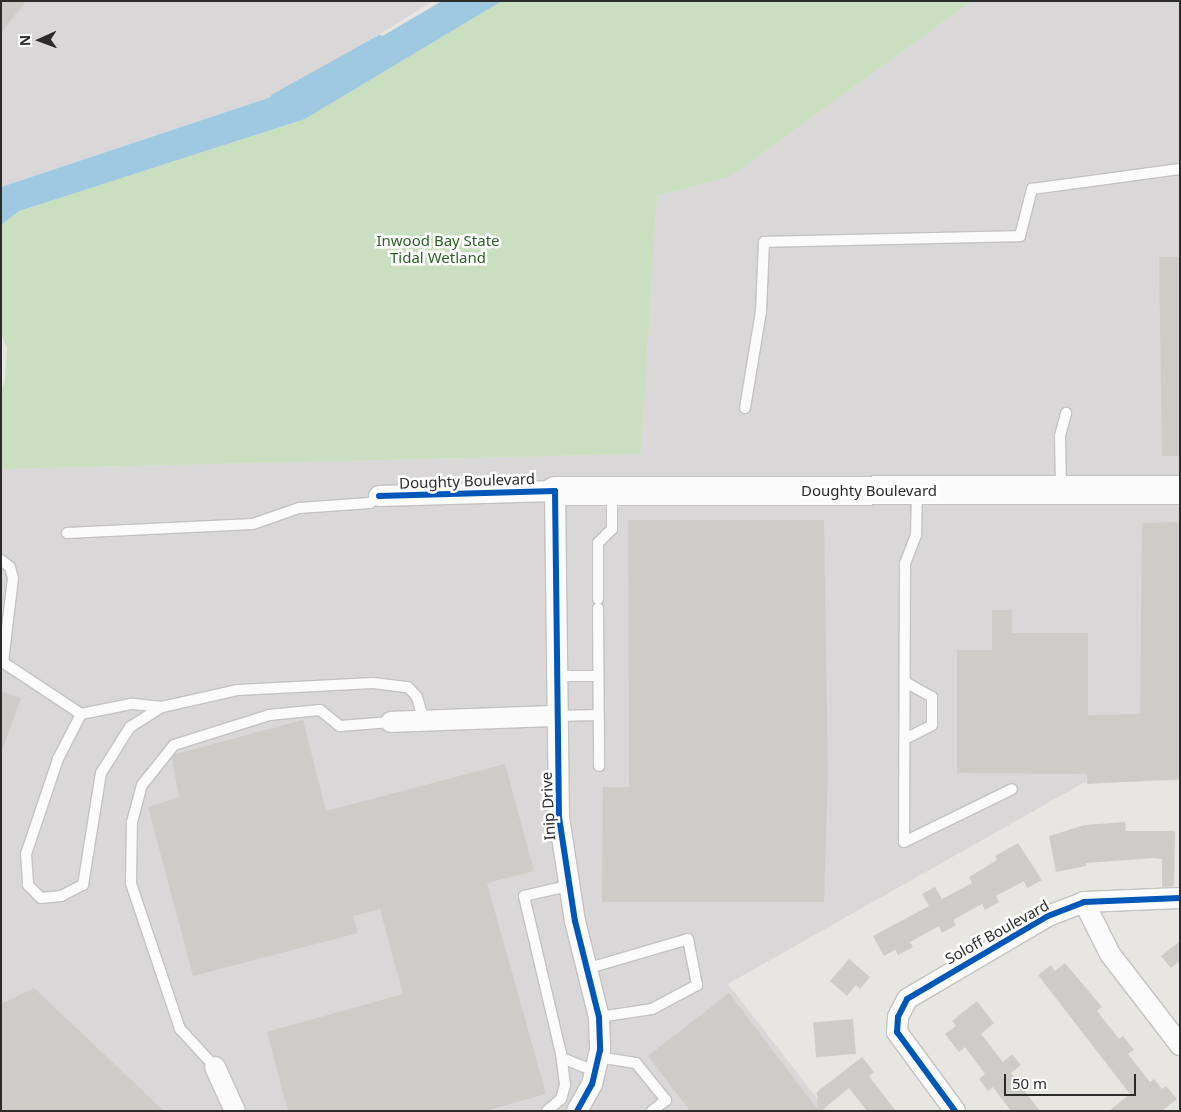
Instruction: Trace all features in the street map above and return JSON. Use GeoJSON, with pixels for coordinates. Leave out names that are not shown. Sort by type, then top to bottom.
{"type":"FeatureCollection","features":[{"type":"Feature","properties":{"kind":"main road","name":"Doughty Boulevard"},"geometry":{"type":"LineString","coordinates":[[555,491],[1180,490]]}},
{"type":"Feature","properties":{"kind":"street","name":"Doughty Boulevard"},"geometry":{"type":"LineString","coordinates":[[379,496],[555,491]]}},
{"type":"Feature","properties":{"kind":"street","name":"Inip Drive"},"geometry":{"type":"LineString","coordinates":[[555,491],[559,818],[568,886],[599,1017],[596,1064],[592,1084],[581,1109]]}},
{"type":"Feature","properties":{"kind":"street"},"geometry":{"type":"LineString","coordinates":[[391,722],[557,716]]}},
{"type":"Feature","properties":{"kind":"street","name":"Soloff Boulevard"},"geometry":{"type":"LineString","coordinates":[[955,1111],[902,1042],[898,1032],[900,1012],[914,993],[1048,916],[1084,902],[1180,898]]}},
{"type":"Feature","properties":{"kind":"street"},"geometry":{"type":"LineString","coordinates":[[1084,902],[1110,954],[1180,1045]]}},
{"type":"Feature","properties":{"kind":"street"},"geometry":{"type":"LineString","coordinates":[[215,1067],[235,1111]]}},
{"type":"Feature","properties":{"kind":"lane"},"geometry":{"type":"LineString","coordinates":[[745,408],[762,311],[764,242],[1020,236],[1032,189],[1180,169]]}},
{"type":"Feature","properties":{"kind":"lane"},"geometry":{"type":"LineString","coordinates":[[1061,490],[1060,436],[1066,413]]}},
{"type":"Feature","properties":{"kind":"lane"},"geometry":{"type":"LineString","coordinates":[[917,490],[916,535],[905,563],[904,842],[1012,789]]}},
{"type":"Feature","properties":{"kind":"lane"},"geometry":{"type":"LineString","coordinates":[[599,766],[598,542],[612,529],[612,491]]}},
{"type":"Feature","properties":{"kind":"lane"},"geometry":{"type":"LineString","coordinates":[[67,533],[253,524],[299,508],[370,503],[379,496]]}},
{"type":"Feature","properties":{"kind":"lane"},"geometry":{"type":"LineString","coordinates":[[1,560],[10,567],[13,578],[2,662],[80,714],[131,704],[162,708]]}},
{"type":"Feature","properties":{"kind":"lane"},"geometry":{"type":"LineString","coordinates":[[556,676],[598,676]]}},
{"type":"Feature","properties":{"kind":"lane"},"geometry":{"type":"LineString","coordinates":[[905,682],[932,697],[932,725],[905,739]]}},
{"type":"Feature","properties":{"kind":"lane"},"geometry":{"type":"LineString","coordinates":[[80,714],[58,759],[26,854],[28,885],[42,898],[61,896],[83,885],[101,773],[130,727],[162,708],[238,690],[373,683],[408,687],[417,697],[424,721]]}},
{"type":"Feature","properties":{"kind":"lane"},"geometry":{"type":"LineString","coordinates":[[215,1067],[180,1029],[131,883],[132,822],[142,785],[174,745],[269,715],[320,710],[340,726],[391,722]]}},
{"type":"Feature","properties":{"kind":"lane"},"geometry":{"type":"LineString","coordinates":[[557,716],[598,715]]}},
{"type":"Feature","properties":{"kind":"lane"},"geometry":{"type":"LineString","coordinates":[[568,886],[524,896],[562,1058],[596,1064],[636,1063],[666,1100],[652,1111]]}},
{"type":"Feature","properties":{"kind":"lane"},"geometry":{"type":"LineString","coordinates":[[588,968],[688,938],[697,985],[652,1009],[599,1017]]}},
{"type":"Feature","properties":{"kind":"lane"},"geometry":{"type":"LineString","coordinates":[[547,1111],[561,1099],[565,1085],[561,1050]]}},
{"type":"Feature","properties":{"kind":"shaded area"},"geometry":{"type":"Polygon","coordinates":[[[1,1],[433,1],[289,91],[1,187],[1,1]]]}},
{"type":"Feature","properties":{"kind":"shaded area"},"geometry":{"type":"Polygon","coordinates":[[[972,1],[1180,1],[1180,780],[1083,783],[728,984],[827,1111],[1,1111],[1,469],[641,454],[657,196],[731,176],[972,1]]]}},
{"type":"Feature","properties":{"kind":"green space","name":"Inwood Bay State Tidal Wetland"},"geometry":{"type":"Polygon","coordinates":[[[502,1],[972,1],[731,176],[657,196],[641,454],[1,469],[1,388],[5,382],[7,348],[1,334],[1,225],[19,211],[74,193],[74,189],[144,171],[305,119],[502,1]]]}},
{"type":"Feature","properties":{"kind":"water"},"geometry":{"type":"Polygon","coordinates":[[[442,1],[502,1],[305,119],[19,211],[1,225],[1,187],[289,91],[442,1]]]}},
{"type":"Feature","properties":{"kind":"building"},"geometry":{"type":"Polygon","coordinates":[[[1,1],[26,1],[1,33],[1,1]]]}},
{"type":"Feature","properties":{"kind":"building"},"geometry":{"type":"Polygon","coordinates":[[[1159,257],[1180,257],[1180,456],[1162,456],[1159,257]]]}},
{"type":"Feature","properties":{"kind":"building"},"geometry":{"type":"Polygon","coordinates":[[[628,520],[824,520],[828,774],[824,902],[602,902],[603,787],[629,787],[628,520]]]}},
{"type":"Feature","properties":{"kind":"building"},"geometry":{"type":"Polygon","coordinates":[[[1180,522],[1180,779],[1087,784],[1087,774],[957,773],[957,650],[992,650],[992,610],[1012,610],[1012,633],[1088,633],[1088,715],[1140,714],[1142,523],[1180,522]]]}},
{"type":"Feature","properties":{"kind":"building"},"geometry":{"type":"Polygon","coordinates":[[[1,691],[21,698],[3,748],[1,748],[1,691]]]}},
{"type":"Feature","properties":{"kind":"building"},"geometry":{"type":"Polygon","coordinates":[[[303,720],[326,811],[505,764],[534,871],[487,883],[546,1094],[485,1111],[288,1111],[267,1032],[403,994],[380,909],[353,916],[358,933],[193,976],[148,807],[179,797],[172,759],[176,754],[303,720]]]}},
{"type":"Feature","properties":{"kind":"building"},"geometry":{"type":"Polygon","coordinates":[[[1125,822],[1126,831],[1175,831],[1174,886],[1162,887],[1162,859],[1154,858],[1086,863],[1086,866],[1056,872],[1049,836],[1085,825],[1125,822]]]}},
{"type":"Feature","properties":{"kind":"building"},"geometry":{"type":"Polygon","coordinates":[[[1018,843],[1042,880],[1027,888],[1024,881],[996,896],[999,902],[985,910],[982,904],[953,920],[956,925],[942,933],[939,926],[910,942],[913,947],[898,955],[895,950],[884,956],[873,936],[929,906],[922,894],[935,887],[942,899],[972,883],[969,877],[997,860],[995,856],[1018,843]]]}},
{"type":"Feature","properties":{"kind":"building"},"geometry":{"type":"Polygon","coordinates":[[[1180,941],[1180,961],[1171,968],[1161,956],[1180,941]]]}},
{"type":"Feature","properties":{"kind":"building"},"geometry":{"type":"Polygon","coordinates":[[[849,959],[870,977],[860,989],[856,985],[847,996],[830,981],[849,959]]]}},
{"type":"Feature","properties":{"kind":"building"},"geometry":{"type":"Polygon","coordinates":[[[1065,963],[1102,1007],[1097,1011],[1119,1039],[1123,1036],[1134,1050],[1128,1054],[1150,1082],[1154,1079],[1162,1089],[1166,1086],[1177,1099],[1162,1111],[1109,1111],[1130,1094],[1038,975],[1051,965],[1055,971],[1065,963]]]}},
{"type":"Feature","properties":{"kind":"building"},"geometry":{"type":"Polygon","coordinates":[[[34,988],[164,1111],[1,1111],[1,1004],[34,988]]]}},
{"type":"Feature","properties":{"kind":"building"},"geometry":{"type":"Polygon","coordinates":[[[729,993],[818,1110],[817,1092],[862,1057],[874,1072],[869,1076],[896,1111],[867,1111],[849,1088],[821,1111],[690,1111],[648,1056],[729,993]]]}},
{"type":"Feature","properties":{"kind":"building"},"geometry":{"type":"Polygon","coordinates":[[[977,1001],[994,1023],[981,1034],[1003,1062],[1012,1054],[1021,1065],[1011,1073],[1040,1111],[1011,1111],[993,1087],[988,1091],[979,1079],[985,1074],[965,1047],[959,1052],[945,1034],[956,1026],[952,1021],[977,1001]]]}},
{"type":"Feature","properties":{"kind":"building"},"geometry":{"type":"Polygon","coordinates":[[[853,1019],[856,1054],[816,1057],[813,1022],[853,1019]]]}},
{"type":"Feature","properties":{"kind":"waterway"},"geometry":{"type":"LineString","coordinates":[[274,97],[380,38]]}},
{"type":"Feature","properties":{"kind":"cycle path"},"geometry":{"type":"LineString","coordinates":[[379,496],[555,491],[559,817],[575,921],[599,1017],[600,1050],[592,1084],[577,1111]]}},
{"type":"Feature","properties":{"kind":"cycle path"},"geometry":{"type":"LineString","coordinates":[[955,1111],[897,1032],[898,1017],[907,999],[1048,916],[1084,902],[1180,898]]}}]}
